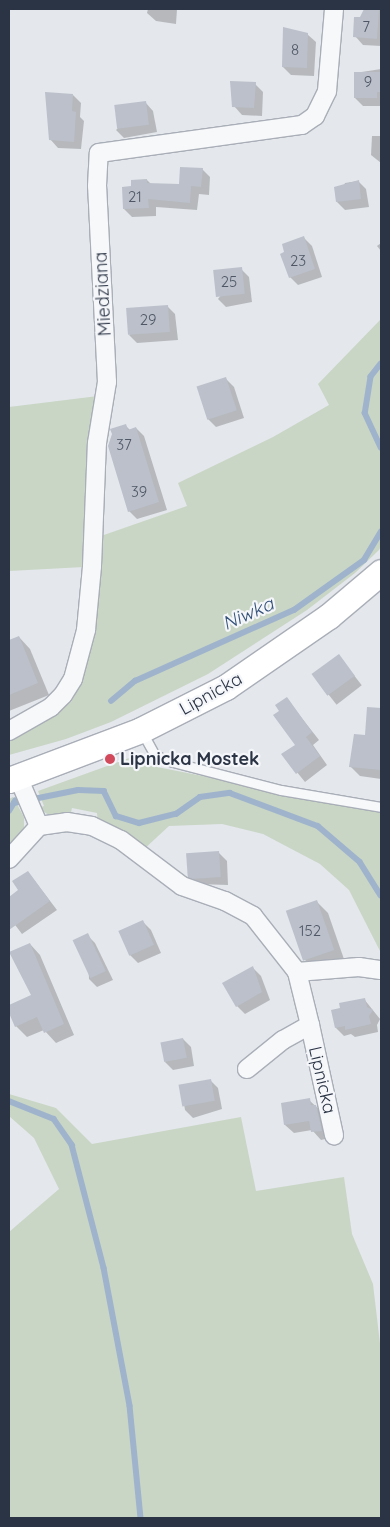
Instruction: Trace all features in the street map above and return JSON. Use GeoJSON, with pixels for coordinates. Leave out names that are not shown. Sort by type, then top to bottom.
{"type":"FeatureCollection","features":[{"type":"Feature","properties":{"kind":"street","name":"Miedziana"},"geometry":{"type":"LineString","coordinates":[[9,731],[51,707],[63,695],[72,679],[86,630],[92,566],[97,443],[107,382],[97,186],[99,153],[302,125],[315,116],[327,92],[334,9]]}},
{"type":"Feature","properties":{"kind":"street","name":"Lipnicka"},"geometry":{"type":"LineString","coordinates":[[334,1135],[297,972],[263,925],[241,908],[182,886],[121,840],[92,826],[67,822],[36,821],[17,783],[141,730],[184,709],[263,663],[329,616],[381,572]]}},
{"type":"Feature","properties":{"kind":"street"},"geometry":{"type":"LineString","coordinates":[[9,859],[36,821]]}},
{"type":"Feature","properties":{"kind":"street"},"geometry":{"type":"LineString","coordinates":[[297,972],[359,967],[381,970]]}},
{"type":"Feature","properties":{"kind":"street","name":"Lipnicka"},"geometry":{"type":"LineString","coordinates":[[247,1069],[283,1040],[310,1025]]}},
{"type":"Feature","properties":{"kind":"lane"},"geometry":{"type":"LineString","coordinates":[[141,730],[154,754],[165,760],[272,788],[381,807]]}},
{"type":"Feature","properties":{"kind":"green space"},"geometry":{"type":"Polygon","coordinates":[[[381,319],[381,546],[379,550],[355,573],[307,610],[208,674],[111,722],[66,739],[9,755],[9,739],[53,716],[71,702],[79,686],[94,631],[101,536],[187,506],[178,483],[273,437],[329,405],[318,384],[381,319]]]}},
{"type":"Feature","properties":{"kind":"green space"},"geometry":{"type":"Polygon","coordinates":[[[98,396],[84,567],[9,571],[9,407],[98,396]]]}},
{"type":"Feature","properties":{"kind":"green space"},"geometry":{"type":"Polygon","coordinates":[[[132,757],[142,758],[152,766],[381,811],[381,953],[349,890],[320,864],[263,834],[222,824],[169,826],[142,851],[98,824],[97,813],[72,808],[70,816],[52,817],[38,808],[44,806],[38,791],[132,757]]]}},
{"type":"Feature","properties":{"kind":"green space"},"geometry":{"type":"Polygon","coordinates":[[[13,797],[24,817],[24,829],[9,851],[9,799],[13,797]]]}},
{"type":"Feature","properties":{"kind":"green space"},"geometry":{"type":"Polygon","coordinates":[[[9,1094],[56,1108],[92,1144],[241,1117],[256,1191],[344,1177],[352,1234],[373,1284],[381,1352],[381,1518],[9,1518],[9,1232],[59,1189],[34,1138],[9,1116],[9,1094]]]}},
{"type":"Feature","properties":{"kind":"building"},"geometry":{"type":"Polygon","coordinates":[[[364,9],[379,9],[377,39],[353,37],[354,17],[360,17],[364,9]]]}},
{"type":"Feature","properties":{"kind":"building"},"geometry":{"type":"Polygon","coordinates":[[[283,27],[308,33],[307,68],[282,67],[283,27]]]}},
{"type":"Feature","properties":{"kind":"building"},"geometry":{"type":"Polygon","coordinates":[[[354,72],[381,72],[381,92],[377,92],[377,98],[354,98],[354,72]]]}},
{"type":"Feature","properties":{"kind":"building"},"geometry":{"type":"Polygon","coordinates":[[[230,81],[256,82],[254,108],[232,107],[230,81]]]}},
{"type":"Feature","properties":{"kind":"building"},"geometry":{"type":"Polygon","coordinates":[[[45,92],[73,94],[72,111],[76,112],[74,142],[49,140],[45,92]]]}},
{"type":"Feature","properties":{"kind":"building"},"geometry":{"type":"Polygon","coordinates":[[[146,101],[149,125],[117,129],[114,105],[146,101]]]}},
{"type":"Feature","properties":{"kind":"building"},"geometry":{"type":"Polygon","coordinates":[[[180,167],[203,168],[201,187],[191,186],[190,203],[148,199],[149,208],[123,209],[122,187],[131,186],[131,180],[147,179],[147,183],[179,184],[180,167]]]}},
{"type":"Feature","properties":{"kind":"building"},"geometry":{"type":"Polygon","coordinates":[[[359,180],[361,199],[336,202],[334,187],[359,180]]]}},
{"type":"Feature","properties":{"kind":"building"},"geometry":{"type":"Polygon","coordinates":[[[304,236],[315,269],[289,278],[280,254],[284,252],[282,244],[304,236]]]}},
{"type":"Feature","properties":{"kind":"building"},"geometry":{"type":"Polygon","coordinates":[[[242,267],[245,294],[216,297],[213,270],[242,267]]]}},
{"type":"Feature","properties":{"kind":"building"},"geometry":{"type":"Polygon","coordinates":[[[168,305],[170,332],[128,335],[126,308],[168,305]]]}},
{"type":"Feature","properties":{"kind":"building"},"geometry":{"type":"Polygon","coordinates":[[[226,377],[237,410],[207,420],[197,387],[226,377]]]}},
{"type":"Feature","properties":{"kind":"building"},"geometry":{"type":"Polygon","coordinates":[[[126,424],[128,430],[136,427],[159,502],[128,512],[108,446],[112,434],[110,429],[126,424]]]}},
{"type":"Feature","properties":{"kind":"building"},"geometry":{"type":"Polygon","coordinates":[[[19,636],[38,683],[9,695],[9,640],[19,636]]]}},
{"type":"Feature","properties":{"kind":"building"},"geometry":{"type":"Polygon","coordinates":[[[339,654],[355,676],[327,696],[311,674],[339,654]]]}},
{"type":"Feature","properties":{"kind":"building"},"geometry":{"type":"Polygon","coordinates":[[[287,697],[312,732],[306,737],[320,756],[296,774],[281,754],[295,745],[273,715],[279,711],[275,705],[287,697]]]}},
{"type":"Feature","properties":{"kind":"building"},"geometry":{"type":"Polygon","coordinates":[[[367,707],[381,708],[381,770],[349,767],[354,734],[365,735],[367,707]]]}},
{"type":"Feature","properties":{"kind":"building"},"geometry":{"type":"Polygon","coordinates":[[[219,851],[221,877],[188,879],[186,853],[219,851]]]}},
{"type":"Feature","properties":{"kind":"building"},"geometry":{"type":"Polygon","coordinates":[[[28,871],[50,901],[9,930],[9,897],[18,890],[12,881],[28,871]]]}},
{"type":"Feature","properties":{"kind":"building"},"geometry":{"type":"Polygon","coordinates":[[[317,900],[334,950],[303,961],[286,911],[317,900]]]}},
{"type":"Feature","properties":{"kind":"building"},"geometry":{"type":"Polygon","coordinates":[[[143,920],[154,945],[129,956],[118,931],[143,920]]]}},
{"type":"Feature","properties":{"kind":"building"},"geometry":{"type":"Polygon","coordinates":[[[88,933],[106,971],[90,978],[73,940],[88,933]]]}},
{"type":"Feature","properties":{"kind":"building"},"geometry":{"type":"Polygon","coordinates":[[[30,943],[64,1024],[44,1033],[37,1017],[15,1027],[9,1013],[9,1005],[31,995],[9,952],[30,943]]]}},
{"type":"Feature","properties":{"kind":"building"},"geometry":{"type":"Polygon","coordinates":[[[253,966],[262,992],[236,1007],[222,983],[253,966]]]}},
{"type":"Feature","properties":{"kind":"building"},"geometry":{"type":"Polygon","coordinates":[[[365,998],[367,1007],[373,1010],[369,1016],[371,1024],[345,1030],[345,1026],[335,1028],[331,1010],[340,1008],[339,1003],[365,998]]]}},
{"type":"Feature","properties":{"kind":"building"},"geometry":{"type":"Polygon","coordinates":[[[183,1038],[187,1058],[164,1062],[160,1042],[183,1038]]]}},
{"type":"Feature","properties":{"kind":"building"},"geometry":{"type":"Polygon","coordinates":[[[211,1079],[215,1101],[182,1106],[179,1085],[211,1079]]]}},
{"type":"Feature","properties":{"kind":"building"},"geometry":{"type":"Polygon","coordinates":[[[310,1098],[311,1105],[316,1105],[322,1131],[311,1132],[309,1121],[284,1125],[281,1103],[310,1098]]]}},
{"type":"Feature","properties":{"kind":"waterway","name":"Niwka"},"geometry":{"type":"LineString","coordinates":[[381,364],[371,377],[365,413],[381,447]]}},
{"type":"Feature","properties":{"kind":"waterway","name":"Niwka"},"geometry":{"type":"LineString","coordinates":[[111,701],[135,681],[294,610],[364,560],[381,532]]}},
{"type":"Feature","properties":{"kind":"waterway"},"geometry":{"type":"LineString","coordinates":[[14,803],[78,790],[104,791],[116,816],[139,823],[176,814],[200,797],[230,793],[318,826],[360,862],[381,895]]}},
{"type":"Feature","properties":{"kind":"waterway","name":"Niwka"},"geometry":{"type":"LineString","coordinates":[[9,811],[15,801]]}},
{"type":"Feature","properties":{"kind":"waterway"},"geometry":{"type":"LineString","coordinates":[[9,1101],[54,1119],[72,1145],[104,1268],[130,1406],[141,1518]]}},
{"type":"Feature","properties":{"kind":"place","name":"Lipnicka Mostek"},"geometry":{"type":"Point","coordinates":[110,759]}}]}
